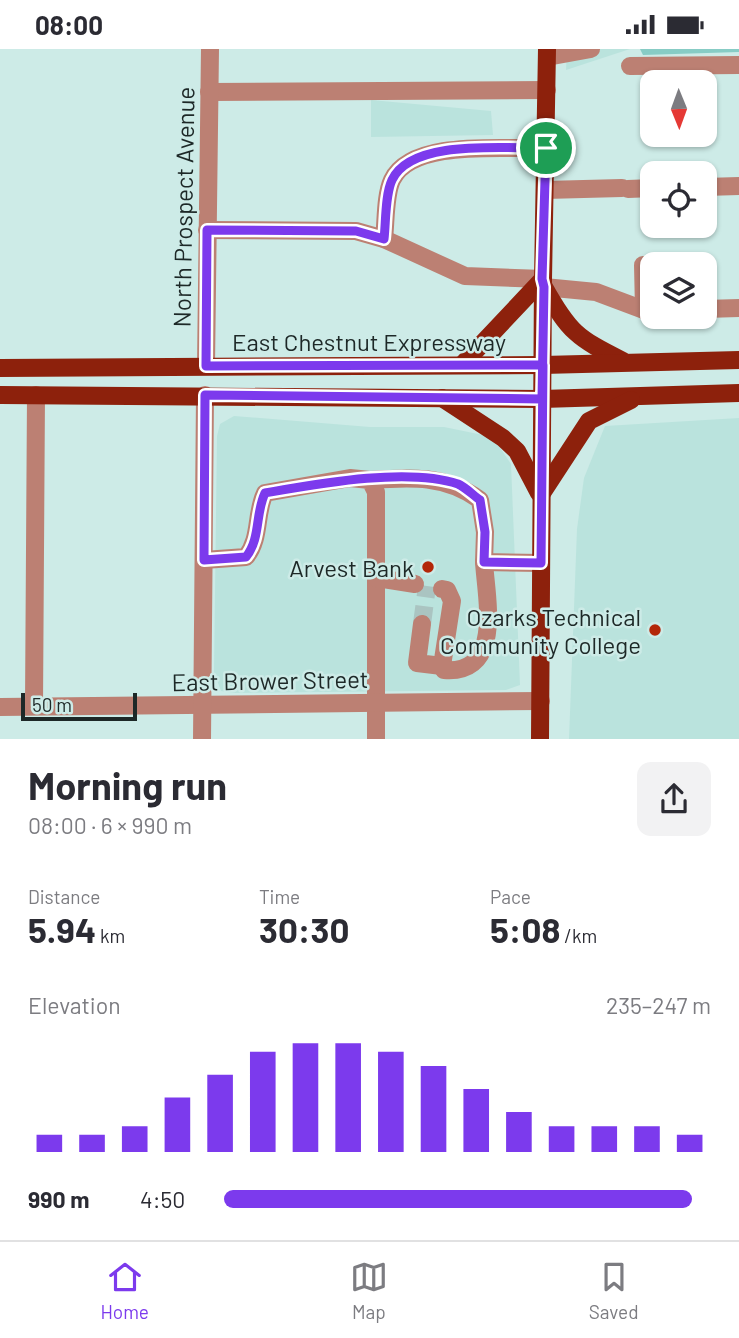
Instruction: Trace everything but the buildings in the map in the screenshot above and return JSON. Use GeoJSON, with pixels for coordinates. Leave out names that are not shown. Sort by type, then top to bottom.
{"type":"FeatureCollection","features":[{"type":"Feature","properties":{"kind":"main road"},"geometry":{"type":"LineString","coordinates":[[540,739],[547,53]]}},
{"type":"Feature","properties":{"kind":"main road"},"geometry":{"type":"LineString","coordinates":[[543,283],[565,324],[579,338],[626,362]]}},
{"type":"Feature","properties":{"kind":"main road"},"geometry":{"type":"LineString","coordinates":[[462,365],[543,283]]}},
{"type":"Feature","properties":{"kind":"main road","name":"East Chestnut Expressway"},"geometry":{"type":"LineString","coordinates":[[0,367],[543,365],[739,360]]}},
{"type":"Feature","properties":{"kind":"main road"},"geometry":{"type":"LineString","coordinates":[[0,395],[542,399],[739,393]]}},
{"type":"Feature","properties":{"kind":"main road"},"geometry":{"type":"LineString","coordinates":[[541,496],[589,421],[619,404],[645,396]]}},
{"type":"Feature","properties":{"kind":"main road"},"geometry":{"type":"LineString","coordinates":[[442,398],[503,438],[517,451],[541,496]]}},
{"type":"Feature","properties":{"kind":"street","name":"North Prospect Avenue"},"geometry":{"type":"LineString","coordinates":[[206,366],[209,49]]}},
{"type":"Feature","properties":{"kind":"street"},"geometry":{"type":"LineString","coordinates":[[547,53],[590,49]]}},
{"type":"Feature","properties":{"kind":"street"},"geometry":{"type":"LineString","coordinates":[[630,66],[739,65]]}},
{"type":"Feature","properties":{"kind":"street"},"geometry":{"type":"LineString","coordinates":[[209,92],[547,90]]}},
{"type":"Feature","properties":{"kind":"street"},"geometry":{"type":"LineString","coordinates":[[384,239],[392,181],[404,164],[430,152],[546,148]]}},
{"type":"Feature","properties":{"kind":"street"},"geometry":{"type":"LineString","coordinates":[[717,187],[739,186]]}},
{"type":"Feature","properties":{"kind":"street"},"geometry":{"type":"LineString","coordinates":[[545,190],[640,188]]}},
{"type":"Feature","properties":{"kind":"street"},"geometry":{"type":"LineString","coordinates":[[207,230],[356,231],[384,239],[465,275],[543,283],[596,292],[640,306]]}},
{"type":"Feature","properties":{"kind":"street"},"geometry":{"type":"LineString","coordinates":[[717,309],[739,308]]}},
{"type":"Feature","properties":{"kind":"street"},"geometry":{"type":"LineString","coordinates":[[34,706],[36,395]]}},
{"type":"Feature","properties":{"kind":"street"},"geometry":{"type":"LineString","coordinates":[[202,739],[205,395]]}},
{"type":"Feature","properties":{"kind":"street"},"geometry":{"type":"LineString","coordinates":[[204,560],[246,557],[254,546],[258,508],[265,493],[350,478],[408,478],[459,485],[480,500],[490,610],[488,638],[468,666],[454,671],[444,670],[442,666],[417,663],[422,624]]}},
{"type":"Feature","properties":{"kind":"street"},"geometry":{"type":"LineString","coordinates":[[370,480],[376,492],[376,739]]}},
{"type":"Feature","properties":{"kind":"street"},"geometry":{"type":"LineString","coordinates":[[484,562],[541,563]]}},
{"type":"Feature","properties":{"kind":"street"},"geometry":{"type":"LineString","coordinates":[[377,577],[415,584]]}},
{"type":"Feature","properties":{"kind":"street"},"geometry":{"type":"LineString","coordinates":[[442,589],[447,590],[452,601],[442,666]]}},
{"type":"Feature","properties":{"kind":"street","name":"East Brower Street"},"geometry":{"type":"LineString","coordinates":[[0,707],[541,701]]}},
{"type":"Feature","properties":{"kind":"shaded area"},"geometry":{"type":"Polygon","coordinates":[[[567,49],[630,49],[566,70],[567,49]]]}},
{"type":"Feature","properties":{"kind":"shaded area"},"geometry":{"type":"Polygon","coordinates":[[[640,49],[739,49],[739,52],[643,55],[640,49]]]}},
{"type":"Feature","properties":{"kind":"shaded area"},"geometry":{"type":"Polygon","coordinates":[[[371,100],[491,111],[493,135],[371,137],[371,100]]]}},
{"type":"Feature","properties":{"kind":"shaded area"},"geometry":{"type":"Polygon","coordinates":[[[234,416],[370,427],[444,427],[483,435],[496,442],[511,464],[520,685],[506,690],[221,691],[214,672],[217,436],[220,424],[234,416]]]}},
{"type":"Feature","properties":{"kind":"shaded area","name":"Ozarks Technical Community College"},"geometry":{"type":"Polygon","coordinates":[[[739,418],[739,739],[569,739],[577,529],[584,478],[605,426],[739,418]]]}},
{"type":"Feature","properties":{"kind":"tunnel"},"geometry":{"type":"LineString","coordinates":[[422,624],[427,586]]}},
{"type":"Feature","properties":{"kind":"place","name":"Arvest Bank"},"geometry":{"type":"Point","coordinates":[428,567]}},
{"type":"Feature","properties":{"kind":"place","name":"Ozarks Technical Community College"},"geometry":{"type":"Point","coordinates":[655,630]}},
{"type":"Feature","properties":{"kind":"route"},"geometry":{"type":"LineString","coordinates":[[546,148],[430,152],[404,164],[392,181],[384,239],[356,231],[207,230],[206,366],[543,365],[541,563],[484,562],[485,532],[480,500],[459,485],[408,478],[350,478],[265,493],[258,508],[254,546],[246,557],[204,560],[205,395],[542,399],[543,365],[544,287],[542,279],[546,148]]}}]}
